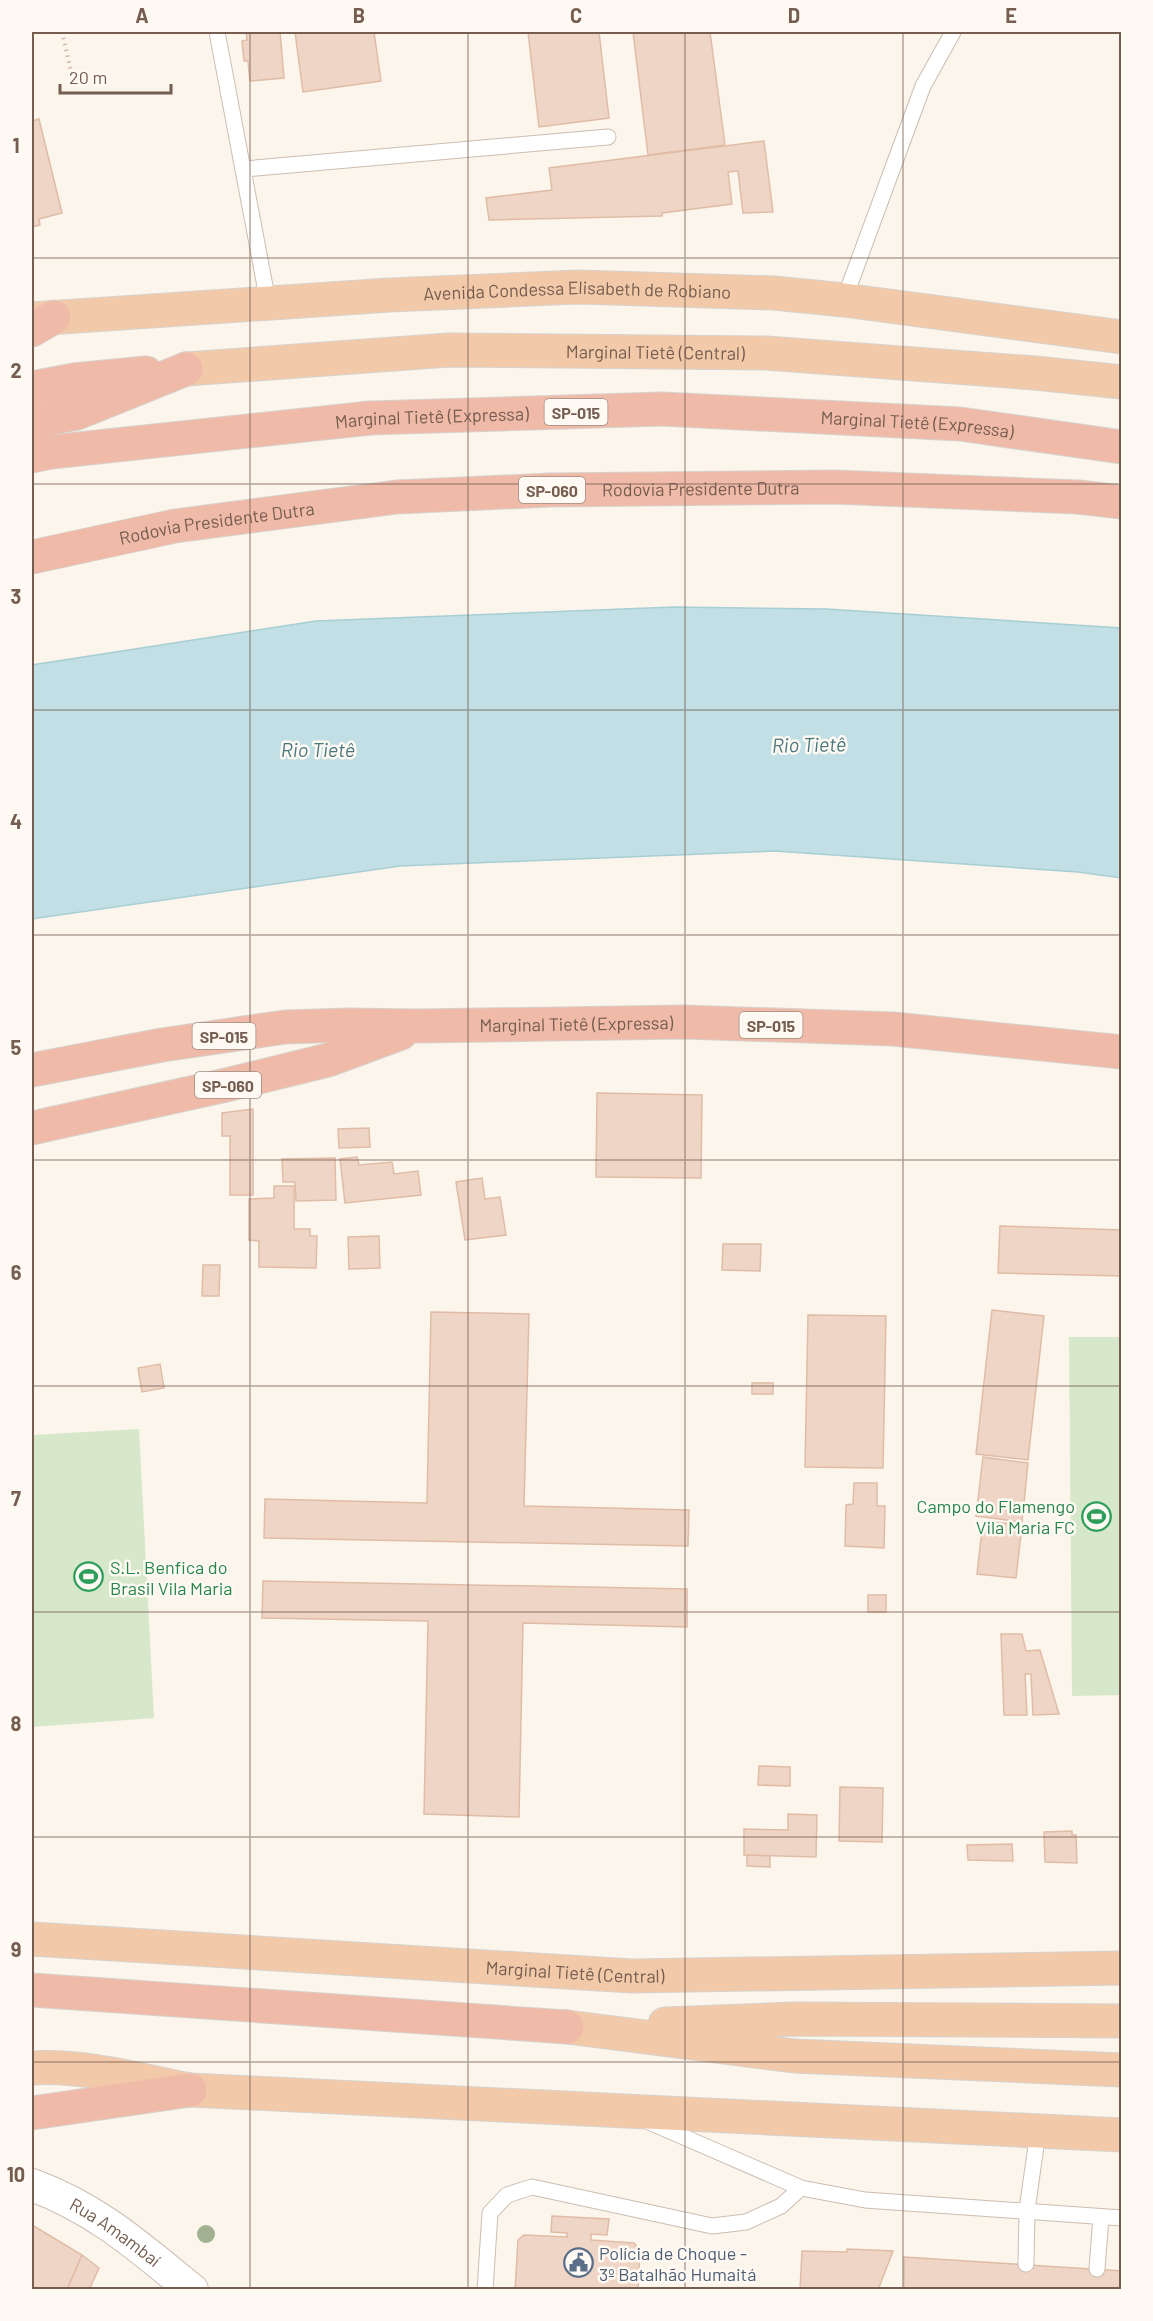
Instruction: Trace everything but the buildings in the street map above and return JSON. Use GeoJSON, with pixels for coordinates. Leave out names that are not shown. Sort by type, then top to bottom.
{"type":"FeatureCollection","features":[{"type":"Feature","properties":{"kind":"highway","name":"Avenida Condessa Elisabeth de Robiano"},"geometry":{"type":"LineString","coordinates":[[39,322],[268,303],[578,287],[774,294],[844,300],[1122,337]]}},
{"type":"Feature","properties":{"kind":"highway","name":"Marginal Tietê (Central)"},"geometry":{"type":"LineString","coordinates":[[186,369],[449,350],[765,353],[1035,373],[1122,382]]}},
{"type":"Feature","properties":{"kind":"highway"},"geometry":{"type":"LineString","coordinates":[[32,388],[74,380],[186,369]]}},
{"type":"Feature","properties":{"kind":"highway"},"geometry":{"type":"LineString","coordinates":[[32,422],[77,413],[186,369]]}},
{"type":"Feature","properties":{"kind":"highway","name":"Marginal Tietê (Expressa)"},"geometry":{"type":"LineString","coordinates":[[32,456],[51,452],[370,418],[662,409],[960,424],[1122,447]]}},
{"type":"Feature","properties":{"kind":"highway","name":"Rodovia Presidente Dutra"},"geometry":{"type":"LineString","coordinates":[[32,557],[175,526],[397,497],[550,490],[834,487],[1078,496],[1122,502]]}},
{"type":"Feature","properties":{"kind":"highway","name":"Marginal Tietê (Expressa)"},"geometry":{"type":"LineString","coordinates":[[32,1070],[162,1045],[285,1027],[684,1022],[870,1028],[1122,1052]]}},
{"type":"Feature","properties":{"kind":"highway","name":"SP-060"},"geometry":{"type":"LineString","coordinates":[[32,1128],[328,1060],[419,1026]]}},
{"type":"Feature","properties":{"kind":"highway","name":"Marginal Tietê (Central)"},"geometry":{"type":"LineString","coordinates":[[32,1939],[632,1976],[1122,1968]]}},
{"type":"Feature","properties":{"kind":"highway"},"geometry":{"type":"LineString","coordinates":[[32,1990],[567,2027],[794,2056],[1122,2070]]}},
{"type":"Feature","properties":{"kind":"highway"},"geometry":{"type":"LineString","coordinates":[[567,2027],[794,2019],[1122,2021]]}},
{"type":"Feature","properties":{"kind":"highway"},"geometry":{"type":"LineString","coordinates":[[32,2068],[45,2067],[108,2074],[190,2090],[1122,2135]]}},
{"type":"Feature","properties":{"kind":"highway"},"geometry":{"type":"LineString","coordinates":[[32,2113],[190,2090]]}},
{"type":"Feature","properties":{"kind":"street","name":"Rua Amambaí"},"geometry":{"type":"LineString","coordinates":[[32,2185],[64,2197],[114,2226],[192,2289]]}},
{"type":"Feature","properties":{"kind":"lane"},"geometry":{"type":"LineString","coordinates":[[217,32],[268,303]]}},
{"type":"Feature","properties":{"kind":"lane"},"geometry":{"type":"LineString","coordinates":[[844,300],[922,86],[953,32]]}},
{"type":"Feature","properties":{"kind":"lane"},"geometry":{"type":"LineString","coordinates":[[244,169],[608,137]]}},
{"type":"Feature","properties":{"kind":"lane"},"geometry":{"type":"LineString","coordinates":[[623,2110],[801,2188],[865,2200],[1122,2218]]}},
{"type":"Feature","properties":{"kind":"lane"},"geometry":{"type":"LineString","coordinates":[[1026,2264],[1027,2210],[1038,2132]]}},
{"type":"Feature","properties":{"kind":"lane"},"geometry":{"type":"LineString","coordinates":[[485,2289],[490,2213],[507,2195],[516,2192],[532,2187],[712,2226],[746,2222],[781,2206],[801,2188]]}},
{"type":"Feature","properties":{"kind":"lane"},"geometry":{"type":"LineString","coordinates":[[1096,2269],[1101,2217]]}},
{"type":"Feature","properties":{"kind":"path"},"geometry":{"type":"LineString","coordinates":[[62,32],[70,70]]}},
{"type":"Feature","properties":{"kind":"green space","name":"Campo do Flamengo Vila Maria FC"},"geometry":{"type":"Polygon","coordinates":[[[1069,1337],[1121,1337],[1121,1695],[1072,1696],[1069,1337]]]}},
{"type":"Feature","properties":{"kind":"green space","name":"S.L. Benfica do Brasil Vila Maria"},"geometry":{"type":"Polygon","coordinates":[[[139,1429],[154,1718],[32,1727],[32,1435],[139,1429]]]}},
{"type":"Feature","properties":{"kind":"water","name":"Rio Tietê"},"geometry":{"type":"Polygon","coordinates":[[[674,607],[826,609],[1121,628],[1121,878],[1078,872],[775,851],[400,866],[32,919],[32,665],[316,621],[674,607]]]}},
{"type":"Feature","properties":{"kind":"place","name":"Campo do Flamengo Vila Maria FC"},"geometry":{"type":"Point","coordinates":[1096,1516]}},
{"type":"Feature","properties":{"kind":"place","name":"S.L. Benfica do Brasil Vila Maria"},"geometry":{"type":"Point","coordinates":[89,1577]}},
{"type":"Feature","properties":{"kind":"place","name":"Polícia de Choque - 3º Batalhão Humaitá"},"geometry":{"type":"Point","coordinates":[578,2263]}}]}
